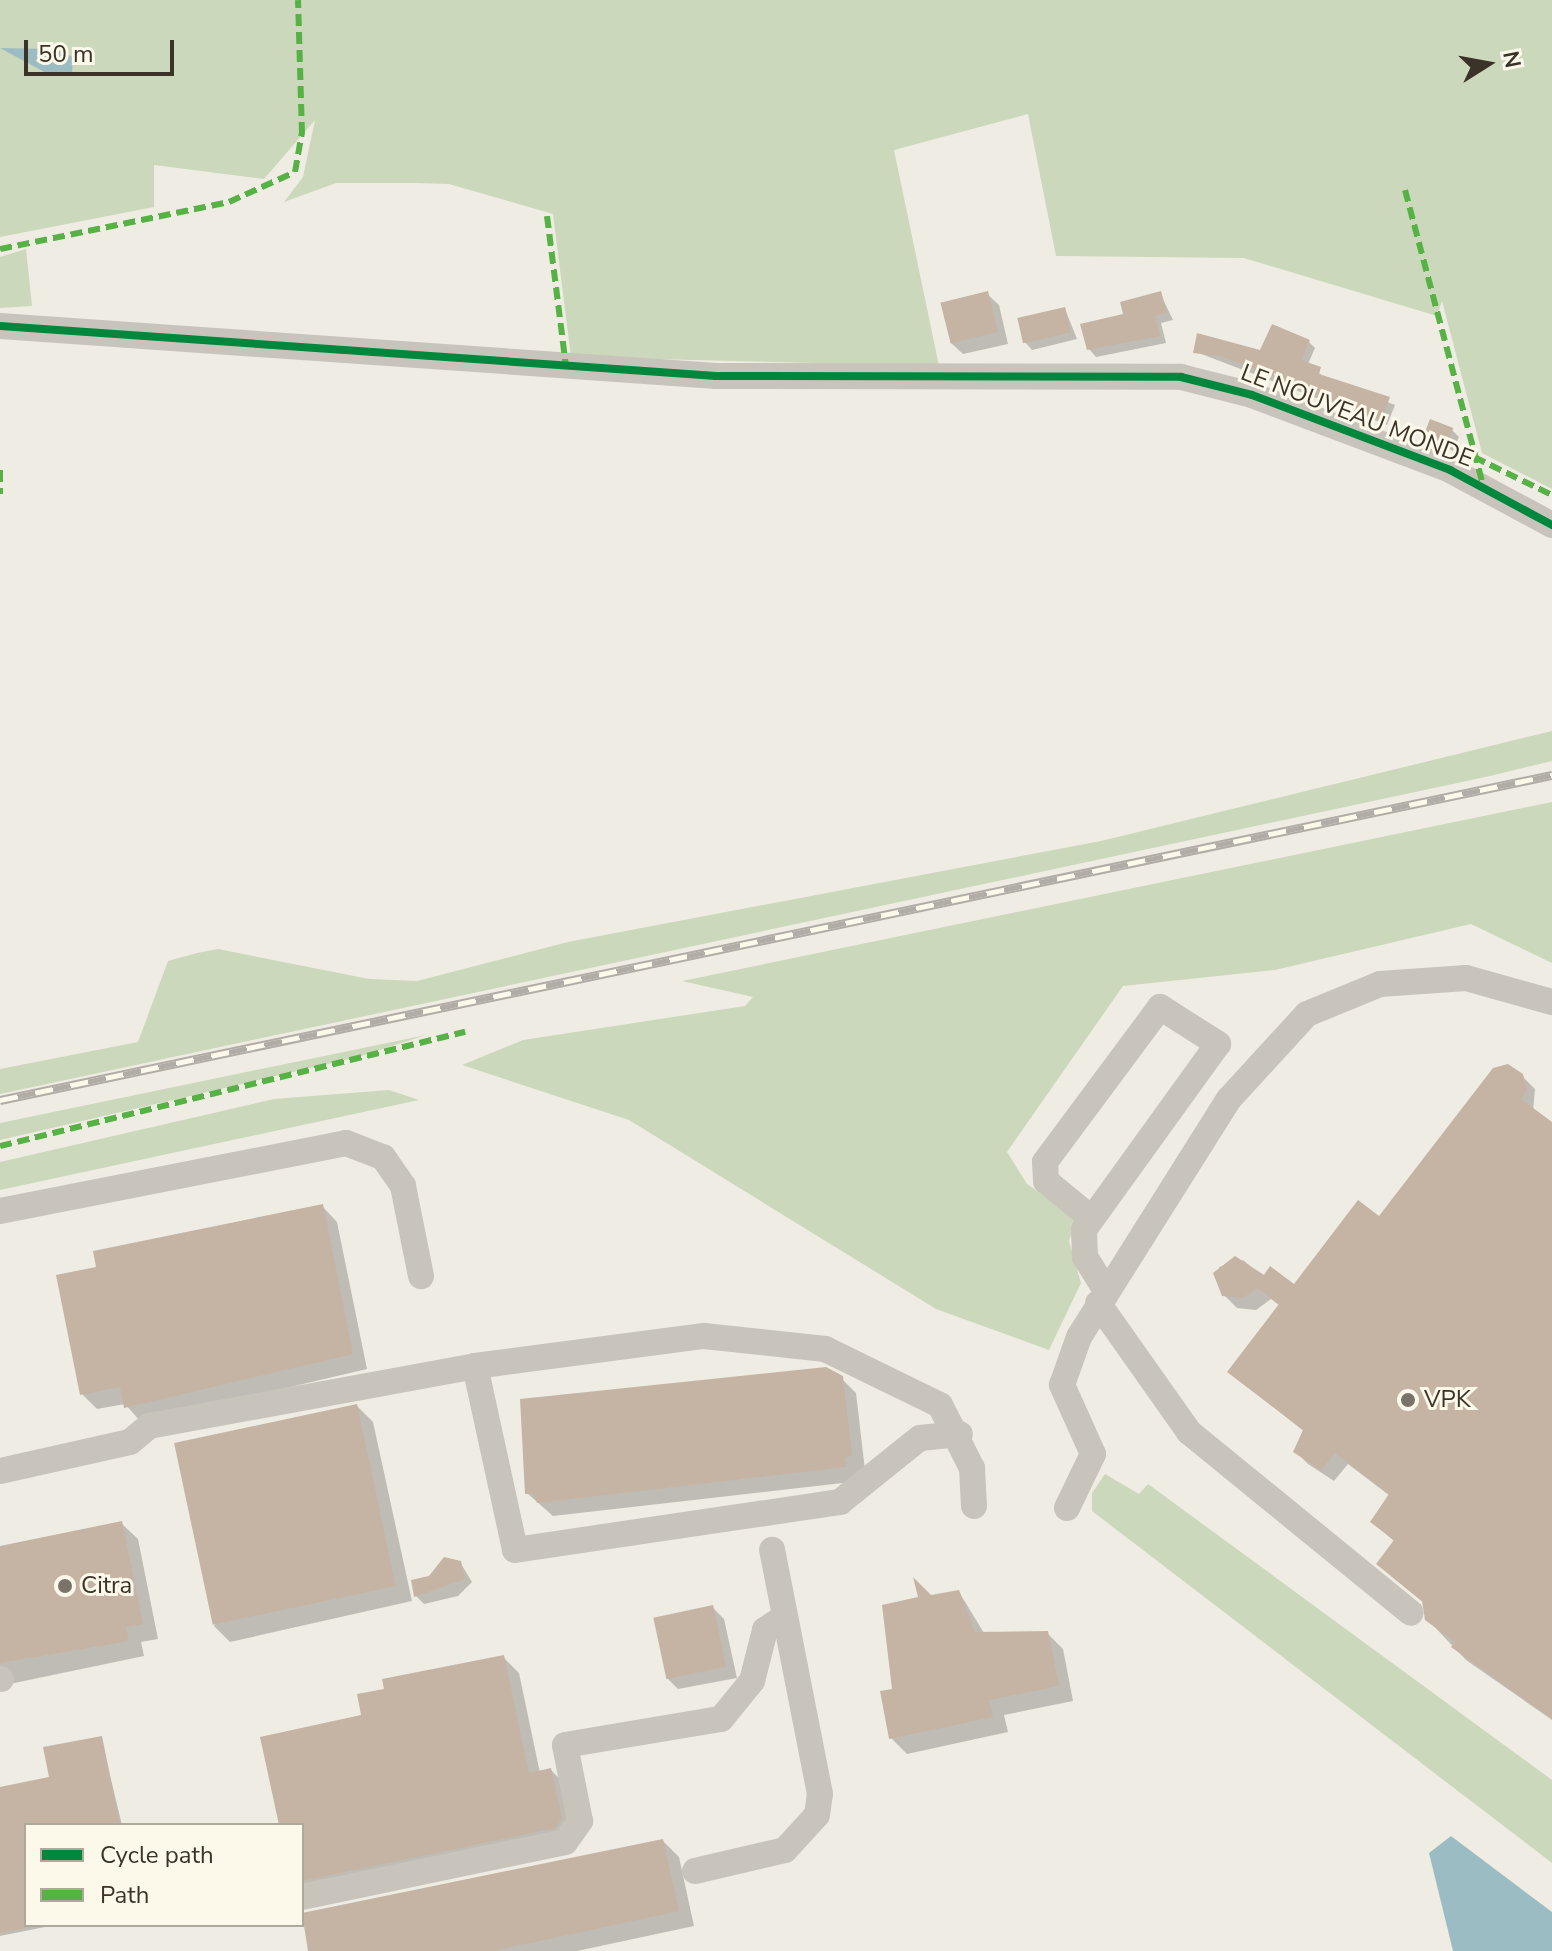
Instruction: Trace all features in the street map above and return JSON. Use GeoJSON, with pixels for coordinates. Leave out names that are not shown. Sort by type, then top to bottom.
{"type":"FeatureCollection","features":[{"type":"Feature","properties":{"kind":"street","name":"LE NOUVEAU MONDE"},"geometry":{"type":"LineString","coordinates":[[0,326],[716,376],[930,374],[1181,377],[1252,395],[1483,485],[1552,525]]}},
{"type":"Feature","properties":{"kind":"street"},"geometry":{"type":"LineString","coordinates":[[1067,1508],[1093,1454],[1064,1399],[1062,1372],[1102,1297],[1229,1099],[1307,1014],[1380,984],[1466,978],[1552,1002]]}},
{"type":"Feature","properties":{"kind":"street"},"geometry":{"type":"LineString","coordinates":[[1091,1218],[1046,1181],[1045,1162],[1160,1007],[1218,1044],[1091,1218],[1085,1257],[1102,1297],[1189,1432],[1411,1613]]}},
{"type":"Feature","properties":{"kind":"street"},"geometry":{"type":"LineString","coordinates":[[0,1211],[346,1143],[383,1157],[403,1186],[421,1276]]}},
{"type":"Feature","properties":{"kind":"street"},"geometry":{"type":"LineString","coordinates":[[0,1471],[130,1442],[149,1426],[475,1366],[704,1336],[825,1349],[940,1405],[960,1434],[972,1468],[974,1506]]}},
{"type":"Feature","properties":{"kind":"street"},"geometry":{"type":"LineString","coordinates":[[475,1366],[515,1550],[840,1502],[920,1438],[960,1434]]}},
{"type":"Feature","properties":{"kind":"street"},"geometry":{"type":"LineString","coordinates":[[695,1871],[785,1850],[817,1815],[820,1794],[772,1550]]}},
{"type":"Feature","properties":{"kind":"street"},"geometry":{"type":"LineString","coordinates":[[304,1897],[565,1842],[580,1821],[565,1745],[721,1719],[752,1681],[765,1630],[784,1617]]}},
{"type":"Feature","properties":{"kind":"green space"},"geometry":{"type":"Polygon","coordinates":[[[0,0],[1552,0],[1552,489],[1482,453],[1442,301],[1437,316],[1244,258],[1056,256],[1028,114],[894,150],[939,366],[571,357],[553,214],[449,184],[336,183],[284,202],[303,177],[315,120],[264,179],[154,165],[154,207],[0,237],[0,0]]]}},
{"type":"Feature","properties":{"kind":"green space"},"geometry":{"type":"Polygon","coordinates":[[[26,249],[32,306],[0,308],[0,257],[26,249]]]}},
{"type":"Feature","properties":{"kind":"green space"},"geometry":{"type":"Polygon","coordinates":[[[1552,731],[1552,761],[1490,776],[0,1094],[0,1069],[138,1042],[168,961],[197,953],[218,949],[369,979],[417,981],[568,942],[1101,841],[1552,731]]]}},
{"type":"Feature","properties":{"kind":"green space"},"geometry":{"type":"Polygon","coordinates":[[[1552,802],[1552,963],[1471,924],[1275,970],[1123,986],[1007,1152],[1027,1184],[1077,1218],[1069,1241],[1081,1283],[1049,1350],[936,1309],[629,1120],[462,1065],[523,1040],[745,1006],[753,997],[682,981],[1552,802]]]}},
{"type":"Feature","properties":{"kind":"green space"},"geometry":{"type":"Polygon","coordinates":[[[426,1035],[358,1057],[0,1140],[0,1123],[426,1035]]]}},
{"type":"Feature","properties":{"kind":"green space"},"geometry":{"type":"Polygon","coordinates":[[[389,1090],[419,1100],[0,1190],[0,1162],[274,1099],[389,1090]]]}},
{"type":"Feature","properties":{"kind":"green space"},"geometry":{"type":"Polygon","coordinates":[[[1105,1474],[1139,1494],[1148,1484],[1552,1780],[1552,1863],[1092,1511],[1092,1493],[1105,1474]]]}},
{"type":"Feature","properties":{"kind":"water"},"geometry":{"type":"Polygon","coordinates":[[[0,48],[55,49],[73,57],[72,75],[48,74],[0,48]]]}},
{"type":"Feature","properties":{"kind":"water"},"geometry":{"type":"Polygon","coordinates":[[[1451,1836],[1552,1912],[1552,1951],[1453,1951],[1429,1853],[1451,1836]]]}},
{"type":"Feature","properties":{"kind":"building"},"geometry":{"type":"Polygon","coordinates":[[[988,291],[998,332],[951,344],[940,303],[988,291]]]}},
{"type":"Feature","properties":{"kind":"building"},"geometry":{"type":"Polygon","coordinates":[[[1161,291],[1167,313],[1155,316],[1160,336],[1087,350],[1080,324],[1123,314],[1120,302],[1161,291]]]}},
{"type":"Feature","properties":{"kind":"building"},"geometry":{"type":"Polygon","coordinates":[[[1065,307],[1071,332],[1023,343],[1017,318],[1065,307]]]}},
{"type":"Feature","properties":{"kind":"building"},"geometry":{"type":"Polygon","coordinates":[[[1272,324],[1310,340],[1301,360],[1321,367],[1319,374],[1390,397],[1381,420],[1222,356],[1193,353],[1197,333],[1260,350],[1272,324]]]}},
{"type":"Feature","properties":{"kind":"building"},"geometry":{"type":"Polygon","coordinates":[[[1430,419],[1453,428],[1447,445],[1424,436],[1430,419]]]}},
{"type":"Feature","properties":{"kind":"building","name":"VPK"},"geometry":{"type":"Polygon","coordinates":[[[1508,1064],[1523,1074],[1527,1090],[1521,1099],[1552,1122],[1552,1719],[1451,1647],[1455,1642],[1425,1620],[1422,1601],[1376,1564],[1394,1540],[1370,1522],[1389,1494],[1335,1453],[1321,1470],[1293,1452],[1303,1430],[1227,1372],[1279,1304],[1257,1288],[1243,1298],[1222,1296],[1213,1273],[1235,1256],[1264,1275],[1270,1266],[1294,1284],[1358,1200],[1379,1216],[1493,1068],[1508,1064]]]}},
{"type":"Feature","properties":{"kind":"building"},"geometry":{"type":"Polygon","coordinates":[[[323,1204],[353,1354],[124,1408],[120,1387],[80,1395],[56,1275],[96,1267],[93,1251],[323,1204]]]}},
{"type":"Feature","properties":{"kind":"building"},"geometry":{"type":"Polygon","coordinates":[[[826,1367],[843,1376],[852,1456],[845,1457],[846,1467],[537,1503],[534,1494],[525,1494],[520,1399],[826,1367]]]}},
{"type":"Feature","properties":{"kind":"building"},"geometry":{"type":"Polygon","coordinates":[[[357,1404],[396,1586],[213,1625],[174,1443],[357,1404]]]}},
{"type":"Feature","properties":{"kind":"building","name":"Citra"},"geometry":{"type":"Polygon","coordinates":[[[122,1521],[143,1624],[126,1627],[129,1641],[0,1663],[0,1546],[122,1521]]]}},
{"type":"Feature","properties":{"kind":"building"},"geometry":{"type":"Polygon","coordinates":[[[444,1557],[461,1561],[465,1579],[414,1597],[411,1580],[429,1576],[444,1557]]]}},
{"type":"Feature","properties":{"kind":"building"},"geometry":{"type":"Polygon","coordinates":[[[913,1577],[931,1595],[959,1590],[975,1632],[1048,1631],[1059,1686],[989,1700],[993,1717],[889,1739],[880,1691],[892,1689],[882,1605],[918,1597],[913,1577]]]}},
{"type":"Feature","properties":{"kind":"building"},"geometry":{"type":"Polygon","coordinates":[[[713,1605],[726,1667],[666,1679],[653,1618],[713,1605]]]}},
{"type":"Feature","properties":{"kind":"building"},"geometry":{"type":"Polygon","coordinates":[[[504,1655],[529,1773],[551,1768],[562,1818],[556,1828],[304,1881],[304,1823],[279,1823],[260,1737],[361,1715],[357,1694],[384,1689],[382,1679],[504,1655]]]}},
{"type":"Feature","properties":{"kind":"building"},"geometry":{"type":"Polygon","coordinates":[[[102,1736],[120,1823],[24,1823],[26,1928],[0,1933],[0,1787],[49,1777],[43,1747],[102,1736]]]}},
{"type":"Feature","properties":{"kind":"building"},"geometry":{"type":"Polygon","coordinates":[[[663,1839],[679,1911],[493,1951],[308,1951],[304,1913],[663,1839]]]}},
{"type":"Feature","properties":{"kind":"railway"},"geometry":{"type":"LineString","coordinates":[[0,1100],[1552,775]]}},
{"type":"Feature","properties":{"kind":"marked path"},"geometry":{"type":"LineString","coordinates":[[0,249],[229,202],[295,172],[302,134],[298,0]]}},
{"type":"Feature","properties":{"kind":"marked path"},"geometry":{"type":"LineString","coordinates":[[1405,190],[1483,485]]}},
{"type":"Feature","properties":{"kind":"marked path"},"geometry":{"type":"LineString","coordinates":[[547,216],[566,367]]}},
{"type":"Feature","properties":{"kind":"marked path"},"geometry":{"type":"LineString","coordinates":[[1474,457],[1552,495]]}},
{"type":"Feature","properties":{"kind":"marked path"},"geometry":{"type":"LineString","coordinates":[[0,470],[0,494]]}},
{"type":"Feature","properties":{"kind":"marked path"},"geometry":{"type":"LineString","coordinates":[[0,1146],[465,1032]]}},
{"type":"Feature","properties":{"kind":"cycle path"},"geometry":{"type":"LineString","coordinates":[[0,326],[716,376],[1181,377],[1252,395],[1450,470],[1552,525]]}},
{"type":"Feature","properties":{"kind":"place","name":"VPK"},"geometry":{"type":"Point","coordinates":[1408,1400]}},
{"type":"Feature","properties":{"kind":"place","name":"Citra"},"geometry":{"type":"Point","coordinates":[65,1586]}}]}
